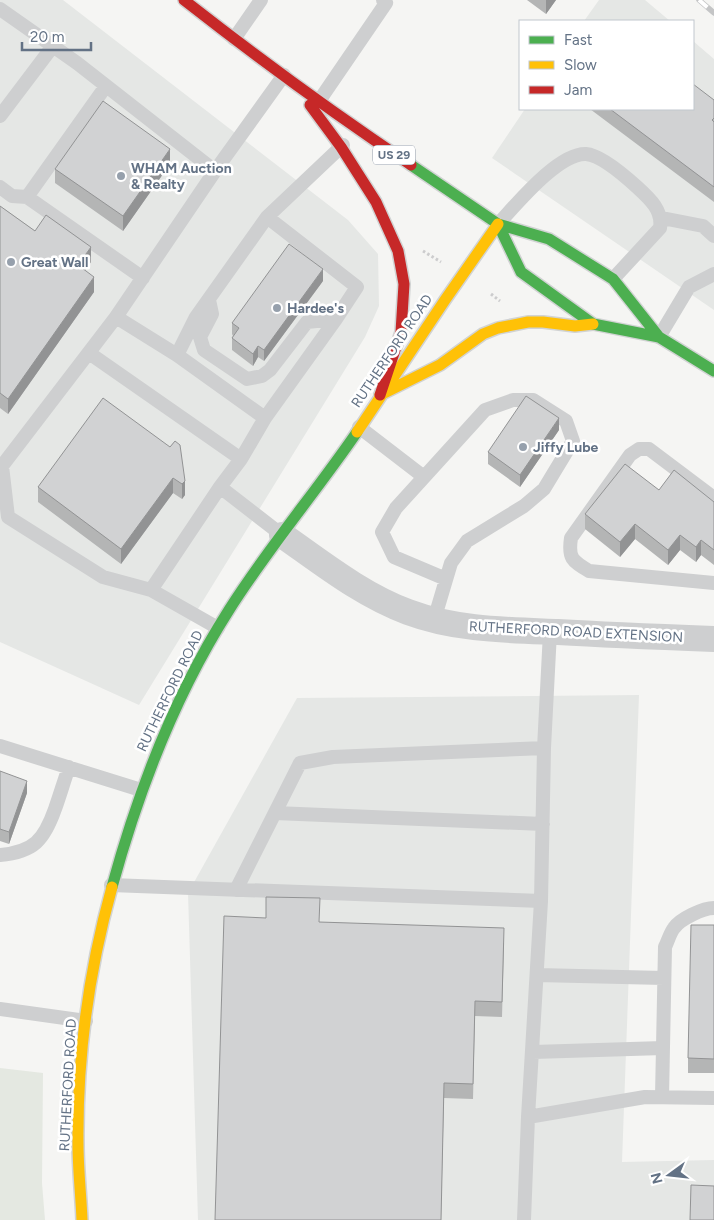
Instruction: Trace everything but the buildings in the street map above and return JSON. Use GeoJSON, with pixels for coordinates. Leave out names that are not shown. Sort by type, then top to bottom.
{"type":"FeatureCollection","features":[{"type":"Feature","properties":{"kind":"main road","name":"US 29"},"geometry":{"type":"LineString","coordinates":[[184,0],[355,128],[498,224],[549,239],[613,280],[660,336],[714,371]]}},
{"type":"Feature","properties":{"kind":"main road"},"geometry":{"type":"LineString","coordinates":[[289,79],[340,147],[376,202],[398,251],[404,284],[401,332],[380,395]]}},
{"type":"Feature","properties":{"kind":"main road","name":"US 29"},"geometry":{"type":"LineString","coordinates":[[498,224],[521,272],[593,324],[660,336]]}},
{"type":"Feature","properties":{"kind":"main road","name":"RUTHERFORD ROAD"},"geometry":{"type":"LineString","coordinates":[[82,1220],[78,1150],[79,1096],[86,1021],[97,945],[111,885],[125,835],[141,790],[184,689],[247,580],[325,478],[498,224]]}},
{"type":"Feature","properties":{"kind":"main road"},"geometry":{"type":"LineString","coordinates":[[380,395],[440,365],[483,334],[498,328],[528,322],[575,326],[593,324]]}},
{"type":"Feature","properties":{"kind":"street","name":"RUTHERFORD ROAD EXTENSION"},"geometry":{"type":"LineString","coordinates":[[282,535],[342,578],[372,596],[408,612],[434,620],[487,629],[714,639]]}},
{"type":"Feature","properties":{"kind":"lane"},"geometry":{"type":"LineString","coordinates":[[234,39],[262,0]]}},
{"type":"Feature","properties":{"kind":"lane"},"geometry":{"type":"LineString","coordinates":[[319,101],[386,3],[383,0]]}},
{"type":"Feature","properties":{"kind":"lane"},"geometry":{"type":"LineString","coordinates":[[0,9],[106,86],[215,171]]}},
{"type":"Feature","properties":{"kind":"lane"},"geometry":{"type":"LineString","coordinates":[[0,116],[52,46]]}},
{"type":"Feature","properties":{"kind":"lane"},"geometry":{"type":"LineString","coordinates":[[218,628],[151,590],[103,577],[8,517],[2,466],[116,317],[215,171],[289,79]]}},
{"type":"Feature","properties":{"kind":"lane"},"geometry":{"type":"LineString","coordinates":[[27,197],[106,86]]}},
{"type":"Feature","properties":{"kind":"lane"},"geometry":{"type":"LineString","coordinates":[[177,355],[196,317],[267,217],[340,147],[355,128]]}},
{"type":"Feature","properties":{"kind":"lane"},"geometry":{"type":"LineString","coordinates":[[498,224],[556,165],[585,154],[600,158],[636,186],[657,208],[662,218],[660,228],[613,280]]}},
{"type":"Feature","properties":{"kind":"lane"},"geometry":{"type":"LineString","coordinates":[[0,187],[12,196],[27,197],[143,278]]}},
{"type":"Feature","properties":{"kind":"lane"},"geometry":{"type":"LineString","coordinates":[[151,590],[241,459],[265,418],[357,287],[267,217]]}},
{"type":"Feature","properties":{"kind":"lane"},"geometry":{"type":"LineString","coordinates":[[662,218],[703,226],[714,236]]}},
{"type":"Feature","properties":{"kind":"lane"},"geometry":{"type":"LineString","coordinates":[[660,336],[689,287],[714,274]]}},
{"type":"Feature","properties":{"kind":"lane"},"geometry":{"type":"LineString","coordinates":[[209,300],[212,314],[200,337],[204,350],[247,379],[262,376],[270,370],[307,322],[336,319]]}},
{"type":"Feature","properties":{"kind":"lane"},"geometry":{"type":"LineString","coordinates":[[116,317],[177,355],[265,418]]}},
{"type":"Feature","properties":{"kind":"lane"},"geometry":{"type":"LineString","coordinates":[[88,353],[241,459]]}},
{"type":"Feature","properties":{"kind":"lane"},"geometry":{"type":"LineString","coordinates":[[434,620],[451,563],[467,541],[524,506],[544,489],[573,441],[566,421],[533,400],[513,400],[485,410],[396,508],[382,532],[394,557],[446,579]]}},
{"type":"Feature","properties":{"kind":"lane"},"geometry":{"type":"LineString","coordinates":[[359,427],[424,477]]}},
{"type":"Feature","properties":{"kind":"lane"},"geometry":{"type":"LineString","coordinates":[[714,498],[648,449],[639,449],[630,455],[570,538],[569,551],[576,564],[589,571],[714,583]]}},
{"type":"Feature","properties":{"kind":"lane"},"geometry":{"type":"LineString","coordinates":[[220,487],[282,535]]}},
{"type":"Feature","properties":{"kind":"lane"},"geometry":{"type":"LineString","coordinates":[[524,1220],[541,901],[544,748],[550,632]]}},
{"type":"Feature","properties":{"kind":"lane"},"geometry":{"type":"LineString","coordinates":[[0,746],[141,790]]}},
{"type":"Feature","properties":{"kind":"lane"},"geometry":{"type":"LineString","coordinates":[[236,890],[300,763],[333,757],[544,748]]}},
{"type":"Feature","properties":{"kind":"lane"},"geometry":{"type":"LineString","coordinates":[[0,855],[12,854],[28,849],[42,839],[48,828],[69,767]]}},
{"type":"Feature","properties":{"kind":"lane"},"geometry":{"type":"LineString","coordinates":[[275,813],[542,824]]}},
{"type":"Feature","properties":{"kind":"lane"},"geometry":{"type":"LineString","coordinates":[[111,885],[541,901]]}},
{"type":"Feature","properties":{"kind":"lane"},"geometry":{"type":"LineString","coordinates":[[662,1097],[665,947],[675,926],[691,915],[714,908]]}},
{"type":"Feature","properties":{"kind":"lane"},"geometry":{"type":"LineString","coordinates":[[537,975],[664,978]]}},
{"type":"Feature","properties":{"kind":"lane"},"geometry":{"type":"LineString","coordinates":[[0,1008],[86,1021]]}},
{"type":"Feature","properties":{"kind":"lane"},"geometry":{"type":"LineString","coordinates":[[532,1052],[663,1048]]}},
{"type":"Feature","properties":{"kind":"lane"},"geometry":{"type":"LineString","coordinates":[[528,1117],[645,1097],[714,1098]]}},
{"type":"Feature","properties":{"kind":"path"},"geometry":{"type":"LineString","coordinates":[[499,300],[502,295]]}},
{"type":"Feature","properties":{"kind":"shaded area"},"geometry":{"type":"Polygon","coordinates":[[[0,0],[63,0],[348,220],[378,254],[379,306],[365,337],[139,705],[0,642],[0,0]]]}},
{"type":"Feature","properties":{"kind":"shaded area"},"geometry":{"type":"Polygon","coordinates":[[[599,0],[645,0],[669,20],[585,20],[599,0]]]}},
{"type":"Feature","properties":{"kind":"shaded area"},"geometry":{"type":"Polygon","coordinates":[[[694,42],[714,59],[714,310],[492,158],[524,110],[694,110],[694,42]]]}},
{"type":"Feature","properties":{"kind":"shaded area"},"geometry":{"type":"Polygon","coordinates":[[[639,695],[622,1162],[714,1160],[714,1220],[198,1220],[188,893],[297,698],[639,695]]]}},
{"type":"Feature","properties":{"kind":"shaded area"},"geometry":{"type":"Polygon","coordinates":[[[0,1068],[43,1073],[42,1183],[45,1220],[0,1220],[0,1068]]]}},
{"type":"Feature","properties":{"kind":"railway"},"geometry":{"type":"LineString","coordinates":[[699,0],[714,13]]}},
{"type":"Feature","properties":{"kind":"traffic: fast"},"geometry":{"type":"LineString","coordinates":[[411,165],[498,224],[549,239],[613,279],[659,337],[714,371]]}},
{"type":"Feature","properties":{"kind":"traffic: fast"},"geometry":{"type":"LineString","coordinates":[[498,224],[521,272],[593,324],[659,337]]}},
{"type":"Feature","properties":{"kind":"traffic: fast"},"geometry":{"type":"LineString","coordinates":[[112,887],[146,779],[192,675],[244,587],[357,432]]}},
{"type":"Feature","properties":{"kind":"traffic: slow"},"geometry":{"type":"LineString","coordinates":[[357,432],[498,224]]}},
{"type":"Feature","properties":{"kind":"traffic: slow"},"geometry":{"type":"LineString","coordinates":[[380,395],[440,365],[483,334],[498,328],[528,322],[575,326],[593,324]]}},
{"type":"Feature","properties":{"kind":"traffic: slow"},"geometry":{"type":"LineString","coordinates":[[82,1220],[78,1163],[78,1112],[82,1047],[91,982],[112,887]]}},
{"type":"Feature","properties":{"kind":"traffic: jam"},"geometry":{"type":"LineString","coordinates":[[184,0],[296,85],[411,165]]}},
{"type":"Feature","properties":{"kind":"traffic: jam"},"geometry":{"type":"LineString","coordinates":[[310,105],[341,147],[376,202],[398,251],[404,284],[401,332],[380,395]]}},
{"type":"Feature","properties":{"kind":"place","name":"WHAM Auction & Realty"},"geometry":{"type":"Point","coordinates":[121,176]}},
{"type":"Feature","properties":{"kind":"place","name":"Great Wall"},"geometry":{"type":"Point","coordinates":[11,262]}},
{"type":"Feature","properties":{"kind":"place","name":"Hardee's"},"geometry":{"type":"Point","coordinates":[277,308]}},
{"type":"Feature","properties":{"kind":"place","name":"Jiffy Lube"},"geometry":{"type":"Point","coordinates":[523,447]}}]}
